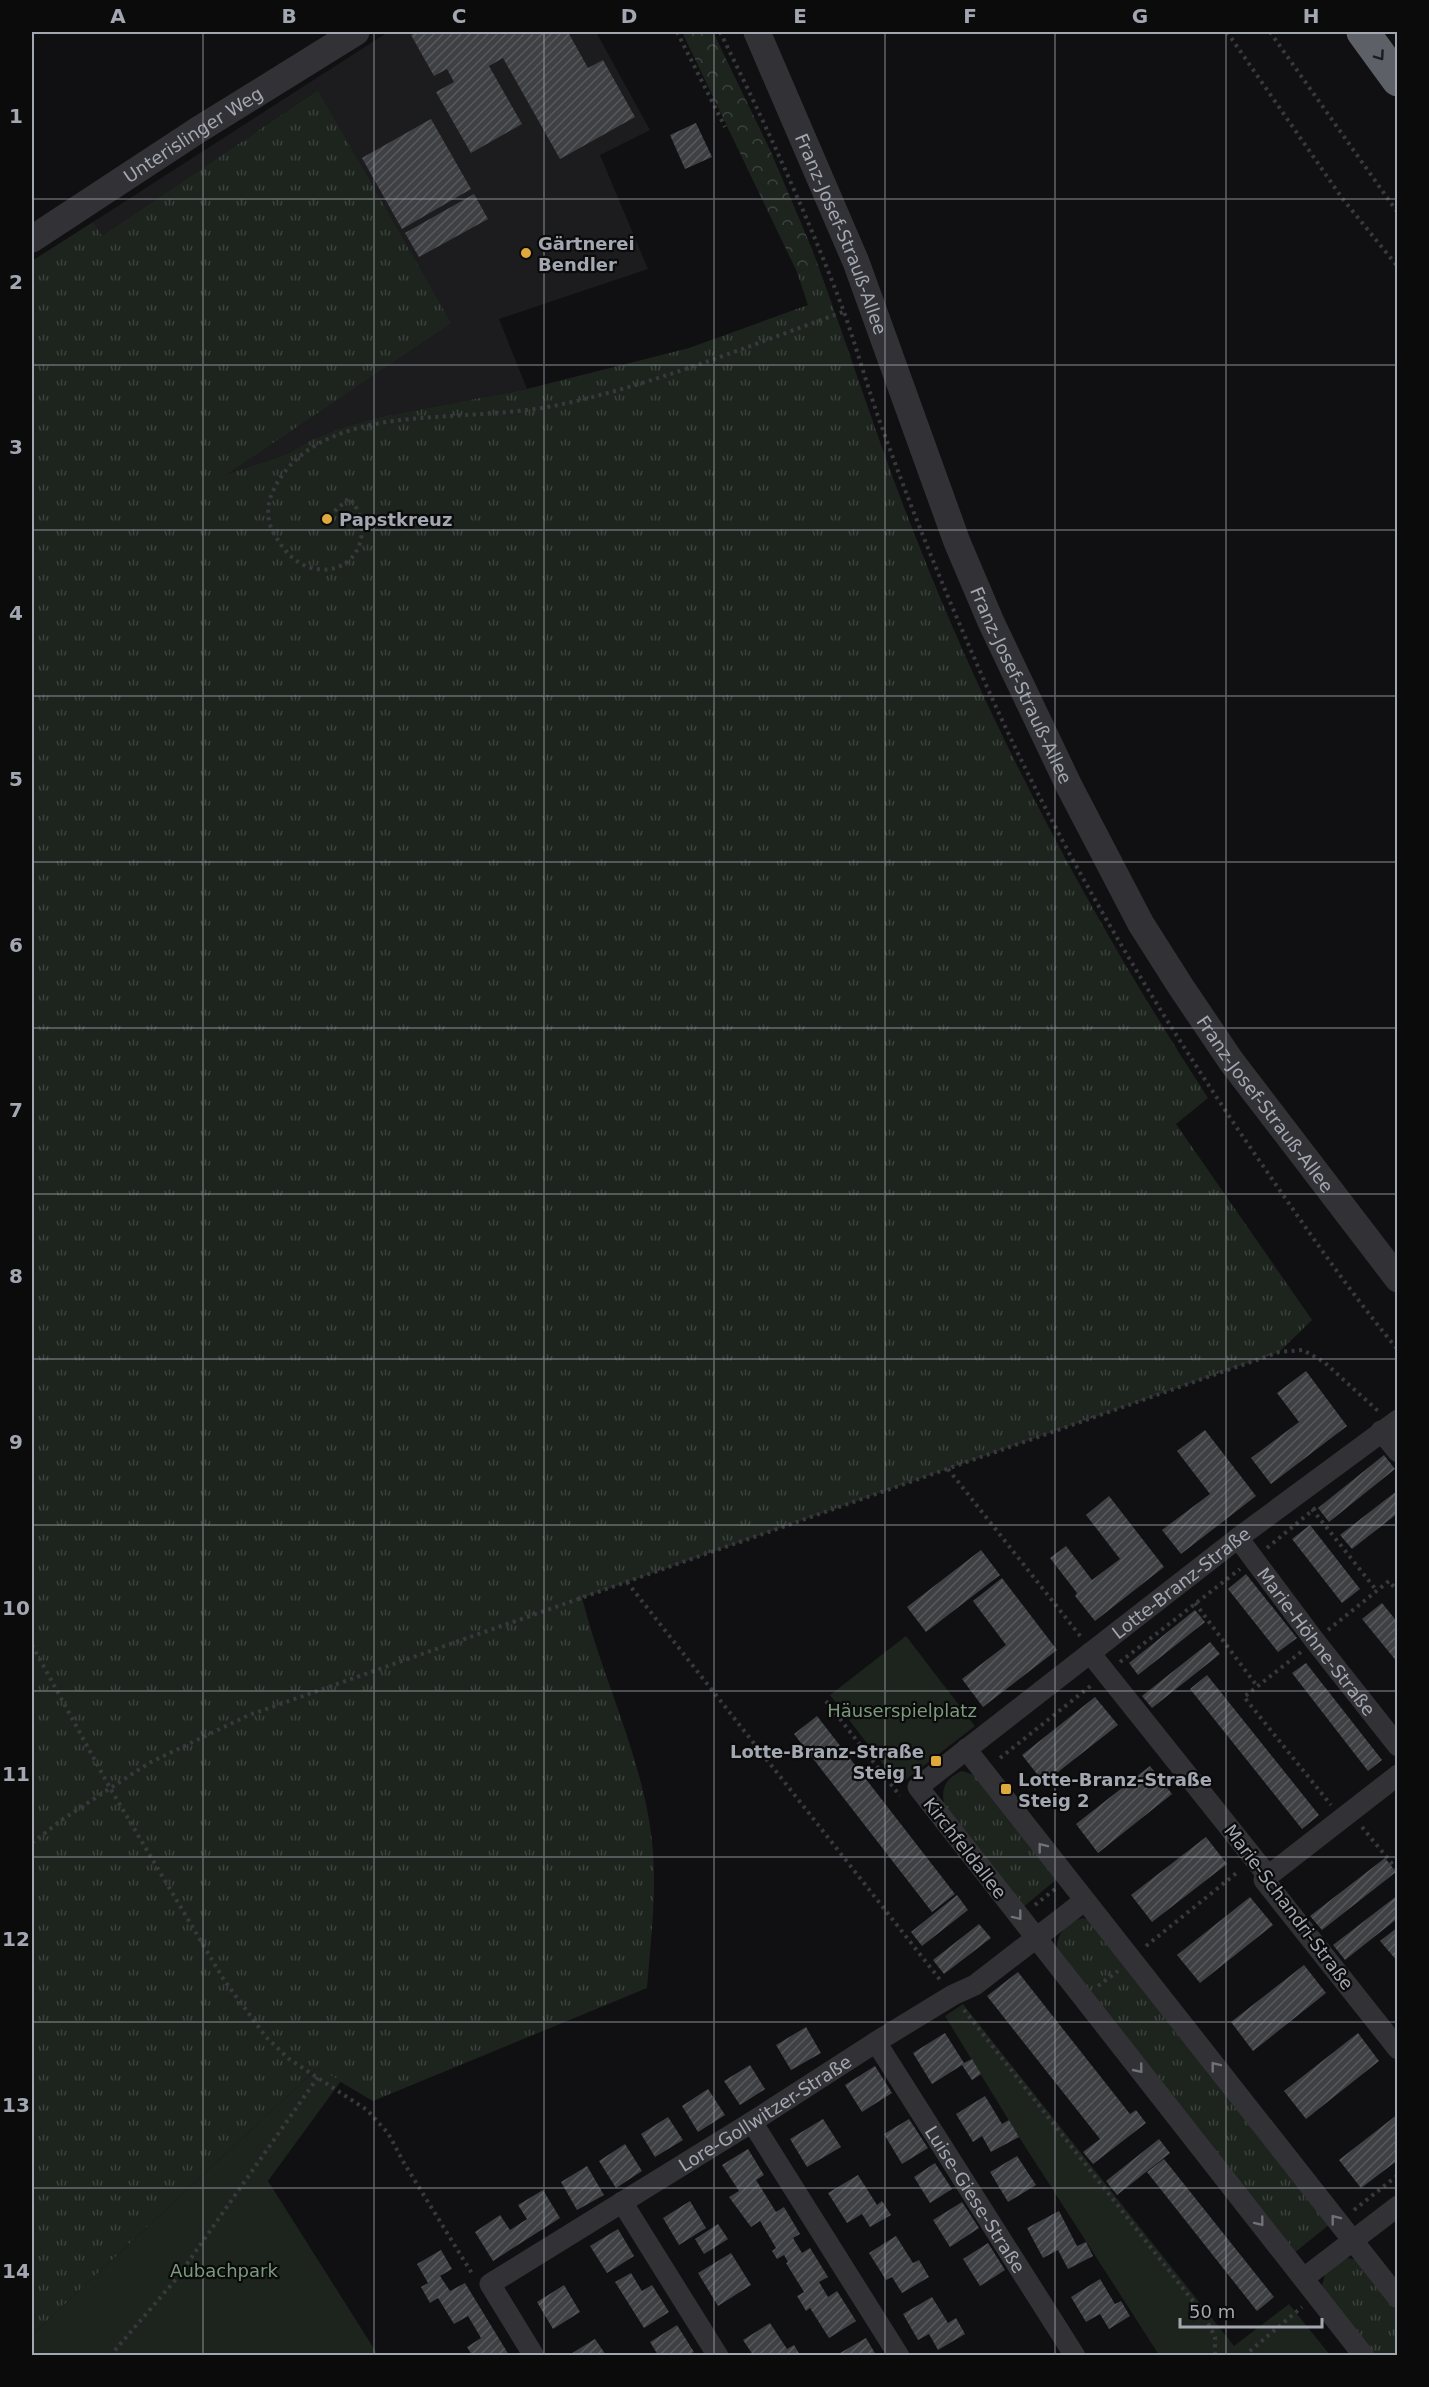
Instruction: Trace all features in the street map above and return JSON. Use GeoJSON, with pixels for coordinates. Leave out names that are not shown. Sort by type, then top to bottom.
{"type":"FeatureCollection","features":[{"type":"Feature","properties":{"kind":"highway"},"geometry":{"type":"LineString","coordinates":[[1363,32],[1398,80]]}},
{"type":"Feature","properties":{"kind":"street","name":"Unterislinger Weg"},"geometry":{"type":"LineString","coordinates":[[32,239],[189,136],[356,32]]}},
{"type":"Feature","properties":{"kind":"street","name":"Franz-Josef-Strauß-Allee"},"geometry":{"type":"LineString","coordinates":[[757,32],[856,262],[957,542],[991,622],[1068,786],[1141,924],[1181,987],[1238,1070],[1398,1279]]}},
{"type":"Feature","properties":{"kind":"street"},"geometry":{"type":"LineString","coordinates":[[1390,1425],[1398,1452]]}},
{"type":"Feature","properties":{"kind":"street","name":"Lotte-Branz-Straße"},"geometry":{"type":"LineString","coordinates":[[966,1749],[1238,1538],[1390,1425]]}},
{"type":"Feature","properties":{"kind":"street","name":"Marie-Höhne-Straße"},"geometry":{"type":"LineString","coordinates":[[1238,1538],[1398,1746]]}},
{"type":"Feature","properties":{"kind":"street","name":"Marie-Schandri-Straße"},"geometry":{"type":"LineString","coordinates":[[1090,1653],[1268,1876],[1264,1880],[1398,2049]]}},
{"type":"Feature","properties":{"kind":"street"},"geometry":{"type":"LineString","coordinates":[[966,1749],[1084,1901],[1142,1951],[1351,2240],[1398,2298]]}},
{"type":"Feature","properties":{"kind":"street","name":"Kirchfeldallee"},"geometry":{"type":"LineString","coordinates":[[966,1749],[918,1787],[1364,2355]]}},
{"type":"Feature","properties":{"kind":"street"},"geometry":{"type":"LineString","coordinates":[[1268,1876],[1398,1775]]}},
{"type":"Feature","properties":{"kind":"street"},"geometry":{"type":"LineString","coordinates":[[1036,1939],[1084,1901]]}},
{"type":"Feature","properties":{"kind":"street","name":"Lore-Gollwitzer-Straße"},"geometry":{"type":"LineString","coordinates":[[490,2284],[752,2122],[876,2042],[953,1995],[975,1985],[1036,1939]]}},
{"type":"Feature","properties":{"kind":"street","name":"Luise-Giese-Straße"},"geometry":{"type":"LineString","coordinates":[[876,2042],[1075,2355]]}},
{"type":"Feature","properties":{"kind":"street"},"geometry":{"type":"LineString","coordinates":[[752,2122],[899,2355]]}},
{"type":"Feature","properties":{"kind":"street"},"geometry":{"type":"LineString","coordinates":[[622,2202],[718,2355]]}},
{"type":"Feature","properties":{"kind":"street"},"geometry":{"type":"LineString","coordinates":[[1304,2277],[1398,2206]]}},
{"type":"Feature","properties":{"kind":"street"},"geometry":{"type":"LineString","coordinates":[[490,2284],[534,2355]]}},
{"type":"Feature","properties":{"kind":"path"},"geometry":{"type":"LineString","coordinates":[[677,32],[725,127]]}},
{"type":"Feature","properties":{"kind":"path"},"geometry":{"type":"LineString","coordinates":[[1227,32],[1342,198],[1398,267]]}},
{"type":"Feature","properties":{"kind":"path"},"geometry":{"type":"LineString","coordinates":[[1270,32],[1398,213]]}},
{"type":"Feature","properties":{"kind":"path"},"geometry":{"type":"LineString","coordinates":[[329,516],[349,498],[356,506],[360,518],[362,532],[360,546],[353,557],[342,564],[328,569],[312,568],[294,559],[280,546],[271,528],[268,511],[271,495],[279,479],[294,459],[317,444],[346,432],[381,422],[494,413],[562,404],[620,390],[843,312]]}},
{"type":"Feature","properties":{"kind":"path"},"geometry":{"type":"LineString","coordinates":[[32,1843],[149,1762],[249,1714],[1280,1352],[1303,1350],[1324,1362],[1390,1425]]}},
{"type":"Feature","properties":{"kind":"path"},"geometry":{"type":"LineString","coordinates":[[948,1468],[1084,1641],[1090,1653]]}},
{"type":"Feature","properties":{"kind":"path"},"geometry":{"type":"LineString","coordinates":[[1299,1492],[1377,1591]]}},
{"type":"Feature","properties":{"kind":"path"},"geometry":{"type":"LineString","coordinates":[[1000,1758],[1322,1503]]}},
{"type":"Feature","properties":{"kind":"path"},"geometry":{"type":"LineString","coordinates":[[1330,1531],[1335,1527]]}},
{"type":"Feature","properties":{"kind":"path"},"geometry":{"type":"LineString","coordinates":[[1398,1592],[1389,1581],[1244,1697],[1346,1815],[1398,1871]]}},
{"type":"Feature","properties":{"kind":"path"},"geometry":{"type":"LineString","coordinates":[[627,1582],[1204,2315],[1215,2337],[1215,2355]]}},
{"type":"Feature","properties":{"kind":"path"},"geometry":{"type":"LineString","coordinates":[[1179,1584],[1257,1686]]}},
{"type":"Feature","properties":{"kind":"path"},"geometry":{"type":"LineString","coordinates":[[32,1645],[110,1788],[183,1914],[246,2012],[266,2037],[289,2058],[367,2110],[388,2133],[404,2163],[477,2280],[490,2284]]}},
{"type":"Feature","properties":{"kind":"path"},"geometry":{"type":"LineString","coordinates":[[1083,1999],[1254,1859]]}},
{"type":"Feature","properties":{"kind":"path"},"geometry":{"type":"LineString","coordinates":[[1019,1917],[1068,1879]]}},
{"type":"Feature","properties":{"kind":"path"},"geometry":{"type":"LineString","coordinates":[[110,2355],[177,2278],[318,2077]]}},
{"type":"Feature","properties":{"kind":"path"},"geometry":{"type":"LineString","coordinates":[[1354,2210],[1398,2175]]}},
{"type":"Feature","properties":{"kind":"path"},"geometry":{"type":"LineString","coordinates":[[1244,2355],[1302,2307]]}},
{"type":"Feature","properties":{"kind":"shaded area","name":"Gärtnerei Bendler"},"geometry":{"type":"Polygon","coordinates":[[[388,32],[596,32],[650,130],[600,155],[648,269],[499,319],[527,389],[375,418],[313,439],[285,455],[224,475],[450,323],[318,90],[101,237],[93,222],[388,32]]]}},
{"type":"Feature","properties":{"kind":"green space"},"geometry":{"type":"Polygon","coordinates":[[[682,32],[713,32],[771,152],[812,249],[815,265],[797,272],[682,32]]]}},
{"type":"Feature","properties":{"kind":"green space"},"geometry":{"type":"Polygon","coordinates":[[[318,90],[451,323],[227,474],[285,455],[313,439],[338,429],[375,418],[527,389],[689,348],[808,305],[797,272],[815,265],[812,249],[902,502],[978,684],[1085,895],[1208,1098],[1176,1124],[1312,1320],[1279,1352],[582,1598],[630,1744],[646,1803],[651,1833],[654,1891],[647,1988],[373,2101],[317,2068],[32,2335],[32,261],[93,222],[102,236],[318,90]]]}},
{"type":"Feature","properties":{"kind":"green space","name":"Häuserspielplatz"},"geometry":{"type":"Polygon","coordinates":[[[906,1636],[975,1726],[899,1785],[830,1695],[906,1636]]]}},
{"type":"Feature","properties":{"kind":"green space"},"geometry":{"type":"Polygon","coordinates":[[[962,1771],[977,1776],[1058,1878],[1022,1908],[944,1805],[943,1793],[948,1780],[962,1771]]]}},
{"type":"Feature","properties":{"kind":"green space"},"geometry":{"type":"Polygon","coordinates":[[[1083,1918],[1089,1920],[1330,2224],[1294,2253],[1057,1948],[1064,1928],[1083,1918]]]}},
{"type":"Feature","properties":{"kind":"green space"},"geometry":{"type":"Polygon","coordinates":[[[963,2004],[1234,2346],[1289,2304],[1330,2355],[1159,2355],[1019,2137],[945,2016],[963,2004]]]}},
{"type":"Feature","properties":{"kind":"green space","name":"Aubachpark"},"geometry":{"type":"Polygon","coordinates":[[[317,2068],[341,2081],[268,2181],[378,2355],[32,2355],[32,2335],[317,2068]]]}},
{"type":"Feature","properties":{"kind":"green space"},"geometry":{"type":"Polygon","coordinates":[[[1347,2258],[1358,2260],[1397,2311],[1397,2355],[1373,2355],[1322,2285],[1326,2272],[1347,2258]]]}},
{"type":"Feature","properties":{"kind":"building"},"geometry":{"type":"Polygon","coordinates":[[[416,32],[568,32],[588,68],[603,60],[635,117],[560,159],[503,58],[489,66],[522,124],[471,153],[436,92],[454,82],[447,69],[434,76],[411,35],[416,32]]]}},
{"type":"Feature","properties":{"kind":"building"},"geometry":{"type":"Polygon","coordinates":[[[431,119],[471,189],[402,229],[362,158],[431,119]]]}},
{"type":"Feature","properties":{"kind":"building"},"geometry":{"type":"Polygon","coordinates":[[[696,123],[712,157],[685,169],[670,135],[696,123]]]}},
{"type":"Feature","properties":{"kind":"building"},"geometry":{"type":"Polygon","coordinates":[[[474,194],[488,219],[419,257],[405,233],[474,194]]]}},
{"type":"Feature","properties":{"kind":"building"},"geometry":{"type":"Polygon","coordinates":[[[1306,1371],[1347,1426],[1271,1484],[1251,1458],[1299,1422],[1277,1393],[1306,1371]]]}},
{"type":"Feature","properties":{"kind":"building"},"geometry":{"type":"Polygon","coordinates":[[[1205,1430],[1256,1496],[1181,1554],[1162,1530],[1210,1494],[1177,1451],[1205,1430]]]}},
{"type":"Feature","properties":{"kind":"building"},"geometry":{"type":"Polygon","coordinates":[[[1384,1455],[1395,1469],[1329,1522],[1318,1508],[1384,1455]]]}},
{"type":"Feature","properties":{"kind":"building"},"geometry":{"type":"Polygon","coordinates":[[[1398,1490],[1398,1513],[1352,1549],[1340,1535],[1398,1490]]]}},
{"type":"Feature","properties":{"kind":"building"},"geometry":{"type":"Polygon","coordinates":[[[1109,1496],[1164,1567],[1095,1621],[1050,1558],[1066,1546],[1092,1580],[1120,1559],[1086,1515],[1109,1496]]]}},
{"type":"Feature","properties":{"kind":"building"},"geometry":{"type":"Polygon","coordinates":[[[1310,1525],[1360,1589],[1342,1603],[1292,1539],[1310,1525]]]}},
{"type":"Feature","properties":{"kind":"building"},"geometry":{"type":"Polygon","coordinates":[[[981,1550],[1000,1575],[926,1632],[907,1607],[981,1550]]]}},
{"type":"Feature","properties":{"kind":"building"},"geometry":{"type":"Polygon","coordinates":[[[1246,1574],[1297,1638],[1278,1652],[1228,1589],[1246,1574]]]}},
{"type":"Feature","properties":{"kind":"building"},"geometry":{"type":"Polygon","coordinates":[[[1002,1578],[1057,1650],[983,1707],[962,1679],[1006,1645],[973,1601],[1002,1578]]]}},
{"type":"Feature","properties":{"kind":"building"},"geometry":{"type":"Polygon","coordinates":[[[1382,1603],[1398,1623],[1398,1663],[1362,1619],[1382,1603]]]}},
{"type":"Feature","properties":{"kind":"building"},"geometry":{"type":"Polygon","coordinates":[[[1195,1610],[1205,1622],[1138,1675],[1129,1663],[1195,1610]]]}},
{"type":"Feature","properties":{"kind":"building"},"geometry":{"type":"Polygon","coordinates":[[[1210,1642],[1220,1654],[1152,1708],[1142,1696],[1210,1642]]]}},
{"type":"Feature","properties":{"kind":"building"},"geometry":{"type":"Polygon","coordinates":[[[1306,1663],[1382,1760],[1368,1771],[1292,1673],[1306,1663]]]}},
{"type":"Feature","properties":{"kind":"building"},"geometry":{"type":"Polygon","coordinates":[[[1207,1675],[1319,1815],[1302,1829],[1190,1689],[1207,1675]]]}},
{"type":"Feature","properties":{"kind":"building"},"geometry":{"type":"Polygon","coordinates":[[[1095,1697],[1118,1725],[1044,1783],[1022,1755],[1095,1697]]]}},
{"type":"Feature","properties":{"kind":"building"},"geometry":{"type":"Polygon","coordinates":[[[817,1716],[955,1894],[932,1912],[794,1734],[817,1716]]]}},
{"type":"Feature","properties":{"kind":"building"},"geometry":{"type":"Polygon","coordinates":[[[1150,1766],[1172,1794],[1098,1853],[1076,1824],[1150,1766]]]}},
{"type":"Feature","properties":{"kind":"building"},"geometry":{"type":"Polygon","coordinates":[[[1206,1837],[1227,1864],[1152,1922],[1131,1895],[1206,1837]]]}},
{"type":"Feature","properties":{"kind":"building"},"geometry":{"type":"Polygon","coordinates":[[[1385,1858],[1396,1872],[1322,1930],[1310,1916],[1385,1858]]]}},
{"type":"Feature","properties":{"kind":"building"},"geometry":{"type":"Polygon","coordinates":[[[957,1895],[968,1910],[922,1946],[911,1932],[957,1895]]]}},
{"type":"Feature","properties":{"kind":"building"},"geometry":{"type":"Polygon","coordinates":[[[1398,1895],[1398,1918],[1345,1960],[1333,1945],[1398,1895]]]}},
{"type":"Feature","properties":{"kind":"building"},"geometry":{"type":"Polygon","coordinates":[[[1250,1897],[1273,1925],[1200,1983],[1177,1955],[1250,1897]]]}},
{"type":"Feature","properties":{"kind":"building"},"geometry":{"type":"Polygon","coordinates":[[[979,1924],[991,1938],[944,1974],[933,1960],[979,1924]]]}},
{"type":"Feature","properties":{"kind":"building"},"geometry":{"type":"Polygon","coordinates":[[[1398,1927],[1398,1962],[1380,1941],[1398,1927]]]}},
{"type":"Feature","properties":{"kind":"building"},"geometry":{"type":"Polygon","coordinates":[[[1304,1965],[1326,1993],[1253,2051],[1231,2022],[1304,1965]]]}},
{"type":"Feature","properties":{"kind":"building"},"geometry":{"type":"Polygon","coordinates":[[[1018,1972],[1130,2114],[1136,2110],[1146,2123],[1093,2164],[1083,2152],[1100,2139],[987,1996],[1018,1972]]]}},
{"type":"Feature","properties":{"kind":"building"},"geometry":{"type":"Polygon","coordinates":[[[806,2027],[821,2053],[791,2070],[776,2045],[806,2027]]]}},
{"type":"Feature","properties":{"kind":"building"},"geometry":{"type":"Polygon","coordinates":[[[945,2033],[964,2063],[972,2059],[981,2074],[972,2080],[962,2065],[932,2084],[913,2053],[945,2033]]]}},
{"type":"Feature","properties":{"kind":"building"},"geometry":{"type":"Polygon","coordinates":[[[1358,2033],[1379,2061],[1306,2119],[1284,2091],[1358,2033]]]}},
{"type":"Feature","properties":{"kind":"building"},"geometry":{"type":"Polygon","coordinates":[[[750,2065],[765,2089],[740,2105],[724,2081],[750,2065]]]}},
{"type":"Feature","properties":{"kind":"building"},"geometry":{"type":"Polygon","coordinates":[[[875,2066],[892,2093],[862,2112],[845,2085],[875,2066]]]}},
{"type":"Feature","properties":{"kind":"building"},"geometry":{"type":"Polygon","coordinates":[[[708,2089],[725,2115],[698,2132],[682,2106],[708,2089]]]}},
{"type":"Feature","properties":{"kind":"building"},"geometry":{"type":"Polygon","coordinates":[[[985,2096],[1002,2124],[1009,2120],[1019,2137],[991,2152],[982,2136],[973,2142],[956,2114],[985,2096]]]}},
{"type":"Feature","properties":{"kind":"building"},"geometry":{"type":"Polygon","coordinates":[[[1398,2114],[1398,2160],[1361,2188],[1339,2160],[1398,2114]]]}},
{"type":"Feature","properties":{"kind":"building"},"geometry":{"type":"Polygon","coordinates":[[[668,2117],[683,2140],[655,2157],[641,2134],[668,2117]]]}},
{"type":"Feature","properties":{"kind":"building"},"geometry":{"type":"Polygon","coordinates":[[[823,2119],[841,2147],[807,2167],[790,2139],[823,2119]]]}},
{"type":"Feature","properties":{"kind":"building"},"geometry":{"type":"Polygon","coordinates":[[[909,2119],[928,2148],[902,2164],[884,2134],[909,2119]]]}},
{"type":"Feature","properties":{"kind":"building"},"geometry":{"type":"Polygon","coordinates":[[[1159,2139],[1170,2153],[1117,2195],[1106,2181],[1159,2139]]]}},
{"type":"Feature","properties":{"kind":"building"},"geometry":{"type":"Polygon","coordinates":[[[625,2144],[642,2171],[616,2188],[599,2161],[625,2144]]]}},
{"type":"Feature","properties":{"kind":"building"},"geometry":{"type":"Polygon","coordinates":[[[748,2149],[764,2175],[756,2180],[776,2212],[784,2207],[800,2234],[793,2238],[802,2253],[810,2248],[828,2277],[819,2282],[828,2297],[837,2291],[856,2321],[829,2338],[810,2308],[806,2311],[797,2296],[804,2292],[786,2263],[788,2262],[784,2255],[777,2259],[772,2251],[776,2248],[760,2221],[751,2227],[729,2197],[739,2191],[722,2165],[748,2149]]]}},
{"type":"Feature","properties":{"kind":"building"},"geometry":{"type":"Polygon","coordinates":[[[1017,2156],[1036,2185],[1008,2202],[990,2172],[1017,2156]]]}},
{"type":"Feature","properties":{"kind":"building"},"geometry":{"type":"Polygon","coordinates":[[[1164,2159],[1274,2297],[1257,2311],[1147,2172],[1164,2159]]]}},
{"type":"Feature","properties":{"kind":"building"},"geometry":{"type":"Polygon","coordinates":[[[935,2163],[952,2189],[930,2203],[914,2177],[935,2163]]]}},
{"type":"Feature","properties":{"kind":"building"},"geometry":{"type":"Polygon","coordinates":[[[587,2166],[604,2195],[577,2210],[561,2182],[587,2166]]]}},
{"type":"Feature","properties":{"kind":"building"},"geometry":{"type":"Polygon","coordinates":[[[858,2175],[877,2205],[882,2201],[891,2215],[870,2227],[862,2214],[847,2223],[828,2193],[858,2175]]]}},
{"type":"Feature","properties":{"kind":"building"},"geometry":{"type":"Polygon","coordinates":[[[543,2190],[560,2218],[493,2261],[475,2232],[500,2215],[510,2230],[527,2219],[518,2205],[543,2190]]]}},
{"type":"Feature","properties":{"kind":"building"},"geometry":{"type":"Polygon","coordinates":[[[690,2201],[706,2228],[679,2245],[663,2218],[690,2201]]]}},
{"type":"Feature","properties":{"kind":"building"},"geometry":{"type":"Polygon","coordinates":[[[962,2202],[979,2228],[950,2247],[933,2220],[962,2202]]]}},
{"type":"Feature","properties":{"kind":"building"},"geometry":{"type":"Polygon","coordinates":[[[1059,2211],[1077,2246],[1086,2242],[1093,2256],[1068,2269],[1058,2250],[1043,2258],[1027,2228],[1059,2211]]]}},
{"type":"Feature","properties":{"kind":"building"},"geometry":{"type":"Polygon","coordinates":[[[718,2224],[728,2239],[704,2254],[695,2239],[718,2224]]]}},
{"type":"Feature","properties":{"kind":"building"},"geometry":{"type":"Polygon","coordinates":[[[618,2229],[634,2256],[607,2273],[590,2246],[618,2229]]]}},
{"type":"Feature","properties":{"kind":"building"},"geometry":{"type":"Polygon","coordinates":[[[896,2236],[913,2263],[919,2260],[929,2277],[902,2293],[892,2277],[886,2280],[869,2253],[896,2236]]]}},
{"type":"Feature","properties":{"kind":"building"},"geometry":{"type":"Polygon","coordinates":[[[988,2243],[1005,2270],[980,2286],[963,2259],[988,2243]]]}},
{"type":"Feature","properties":{"kind":"building"},"geometry":{"type":"Polygon","coordinates":[[[441,2250],[452,2269],[440,2276],[450,2291],[465,2283],[509,2355],[472,2355],[467,2347],[481,2338],[468,2316],[454,2324],[438,2298],[430,2303],[421,2287],[428,2283],[417,2264],[441,2250]]]}},
{"type":"Feature","properties":{"kind":"building"},"geometry":{"type":"Polygon","coordinates":[[[731,2253],[751,2285],[718,2306],[698,2273],[731,2253]]]}},
{"type":"Feature","properties":{"kind":"building"},"geometry":{"type":"Polygon","coordinates":[[[631,2273],[642,2291],[652,2285],[669,2312],[644,2328],[615,2282],[631,2273]]]}},
{"type":"Feature","properties":{"kind":"building"},"geometry":{"type":"Polygon","coordinates":[[[1100,2279],[1115,2304],[1121,2301],[1130,2316],[1109,2329],[1100,2314],[1086,2322],[1071,2297],[1100,2279]]]}},
{"type":"Feature","properties":{"kind":"building"},"geometry":{"type":"Polygon","coordinates":[[[564,2285],[580,2312],[553,2329],[537,2302],[564,2285]]]}},
{"type":"Feature","properties":{"kind":"building"},"geometry":{"type":"Polygon","coordinates":[[[932,2297],[948,2323],[956,2318],[965,2334],[938,2350],[929,2334],[918,2340],[903,2314],[932,2297]]]}},
{"type":"Feature","properties":{"kind":"building"},"geometry":{"type":"Polygon","coordinates":[[[770,2323],[787,2349],[794,2345],[800,2355],[753,2355],[743,2340],[770,2323]]]}},
{"type":"Feature","properties":{"kind":"building"},"geometry":{"type":"Polygon","coordinates":[[[677,2325],[694,2352],[688,2355],[658,2355],[650,2342],[677,2325]]]}},
{"type":"Feature","properties":{"kind":"building"},"geometry":{"type":"Polygon","coordinates":[[[866,2338],[876,2355],[841,2355],[840,2353],[866,2338]]]}},
{"type":"Feature","properties":{"kind":"building"},"geometry":{"type":"Polygon","coordinates":[[[595,2339],[606,2355],[569,2355],[595,2339]]]}},
{"type":"Feature","properties":{"kind":"place","name":"Gärtnerei Bendler"},"geometry":{"type":"Point","coordinates":[526,253]}},
{"type":"Feature","properties":{"kind":"place","name":"Papstkreuz"},"geometry":{"type":"Point","coordinates":[327,519]}},
{"type":"Feature","properties":{"kind":"place","name":"Lotte-Branz-Straße Steig 1"},"geometry":{"type":"Point","coordinates":[936,1761]}},
{"type":"Feature","properties":{"kind":"place","name":"Lotte-Branz-Straße Steig 2"},"geometry":{"type":"Point","coordinates":[1006,1789]}}]}
